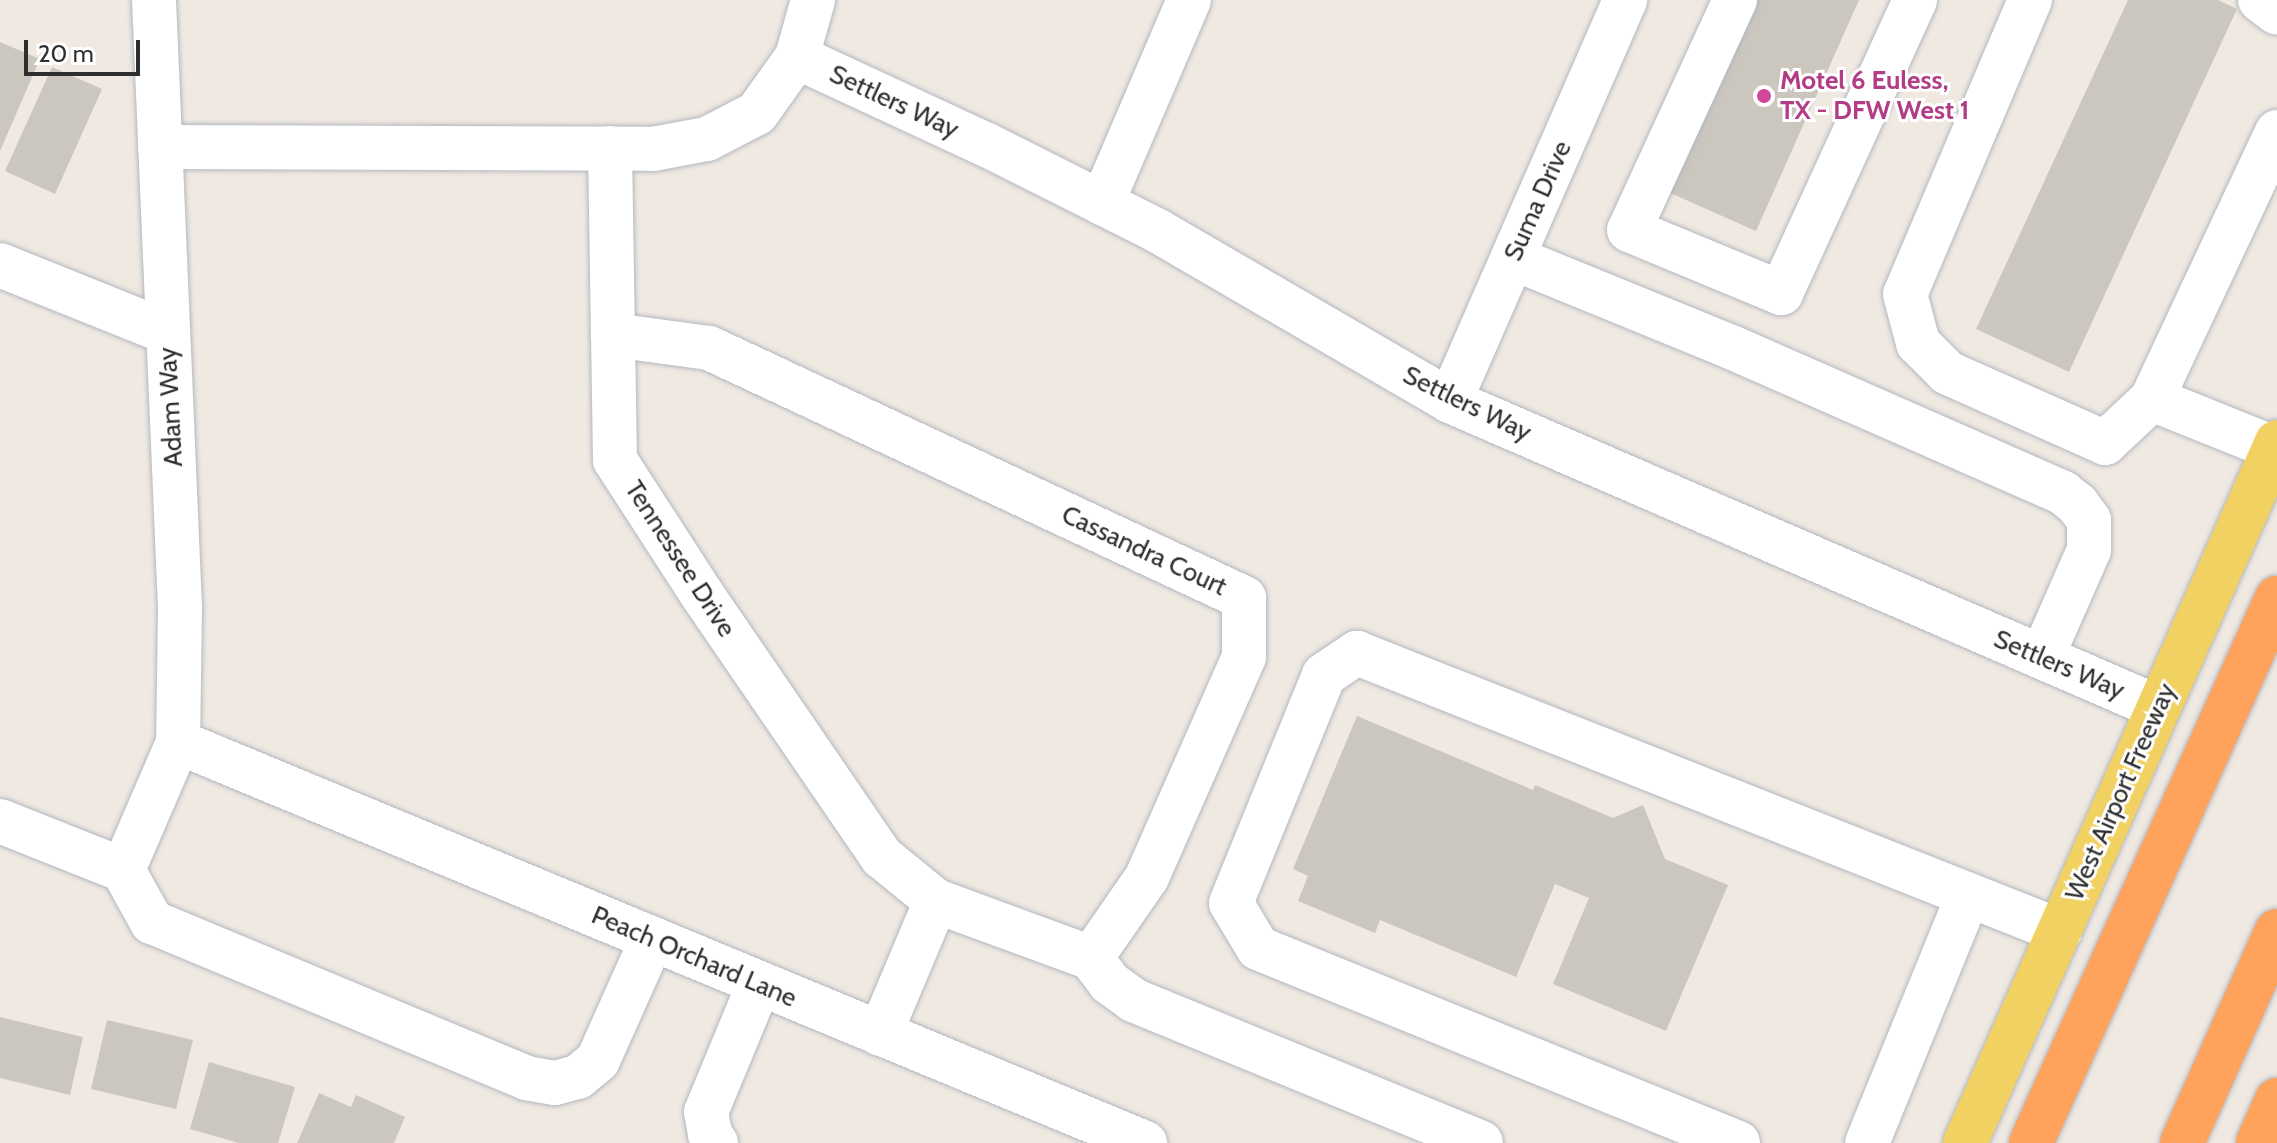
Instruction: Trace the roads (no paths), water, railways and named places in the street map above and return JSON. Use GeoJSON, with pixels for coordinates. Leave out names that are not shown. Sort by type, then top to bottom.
{"type":"FeatureCollection","features":[{"type":"Feature","properties":{"kind":"highway"},"geometry":{"type":"LineString","coordinates":[[2031,1143],[2277,598]]}},
{"type":"Feature","properties":{"kind":"highway"},"geometry":{"type":"LineString","coordinates":[[2182,1143],[2277,931]]}},
{"type":"Feature","properties":{"kind":"highway"},"geometry":{"type":"LineString","coordinates":[[2258,1143],[2277,1100]]}},
{"type":"Feature","properties":{"kind":"main road","name":"West Airport Freeway"},"geometry":{"type":"LineString","coordinates":[[1965,1143],[2276,445]]}},
{"type":"Feature","properties":{"kind":"street","name":"Adam Way"},"geometry":{"type":"LineString","coordinates":[[154,0],[180,607],[178,742]]}},
{"type":"Feature","properties":{"kind":"street"},"geometry":{"type":"LineString","coordinates":[[160,147],[653,149],[707,139],[757,113],[797,57],[813,0]]}},
{"type":"Feature","properties":{"kind":"street"},"geometry":{"type":"LineString","coordinates":[[1102,203],[1189,0]]}},
{"type":"Feature","properties":{"kind":"street","name":"Suma Drive"},"geometry":{"type":"LineString","coordinates":[[1450,401],[1625,0]]}},
{"type":"Feature","properties":{"kind":"street"},"geometry":{"type":"LineString","coordinates":[[1735,0],[1629,230],[1781,293],[1915,0]]}},
{"type":"Feature","properties":{"kind":"street"},"geometry":{"type":"LineString","coordinates":[[2030,0],[1905,294],[1918,343],[1948,373],[2105,443],[2152,399],[2277,132]]}},
{"type":"Feature","properties":{"kind":"street"},"geometry":{"type":"LineString","coordinates":[[2260,0],[2277,13]]}},
{"type":"Feature","properties":{"kind":"street","name":"Settlers Way"},"geometry":{"type":"LineString","coordinates":[[797,57],[1171,238],[1450,401],[2157,707]]}},
{"type":"Feature","properties":{"kind":"street","name":"Tennessee Drive"},"geometry":{"type":"LineString","coordinates":[[610,148],[615,460],[701,593],[882,857],[936,901]]}},
{"type":"Feature","properties":{"kind":"street"},"geometry":{"type":"LineString","coordinates":[[1513,258],[1731,347],[2063,493],[2089,520],[2089,550],[2042,657]]}},
{"type":"Feature","properties":{"kind":"street"},"geometry":{"type":"LineString","coordinates":[[0,265],[167,332]]}},
{"type":"Feature","properties":{"kind":"street","name":"Cassandra Court"},"geometry":{"type":"LineString","coordinates":[[613,335],[709,348],[1244,598],[1244,657],[1227,698],[1147,877],[1091,958]]}},
{"type":"Feature","properties":{"kind":"street"},"geometry":{"type":"LineString","coordinates":[[2152,399],[2276,445]]}},
{"type":"Feature","properties":{"kind":"street"},"geometry":{"type":"LineString","coordinates":[[1738,1143],[1258,948],[1231,903],[1324,675],[1357,653],[2060,931]]}},
{"type":"Feature","properties":{"kind":"street"},"geometry":{"type":"LineString","coordinates":[[123,870],[178,742]]}},
{"type":"Feature","properties":{"kind":"street","name":"Peach Orchard Lane"},"geometry":{"type":"LineString","coordinates":[[178,742],[1145,1143]]}},
{"type":"Feature","properties":{"kind":"street"},"geometry":{"type":"LineString","coordinates":[[0,821],[123,870],[152,922],[526,1078],[555,1083],[578,1077],[598,1060],[652,939]]}},
{"type":"Feature","properties":{"kind":"street"},"geometry":{"type":"LineString","coordinates":[[1867,1143],[1968,895]]}},
{"type":"Feature","properties":{"kind":"street"},"geometry":{"type":"LineString","coordinates":[[880,1034],[936,901],[1091,958],[1110,983],[1133,1000],[1481,1143]]}},
{"type":"Feature","properties":{"kind":"street"},"geometry":{"type":"LineString","coordinates":[[716,1143],[710,1134],[706,1112],[759,984]]}},
{"type":"Feature","properties":{"kind":"place","name":"Motel 6 Euless, TX - DFW West 1"},"geometry":{"type":"Point","coordinates":[1764,96]}}]}
